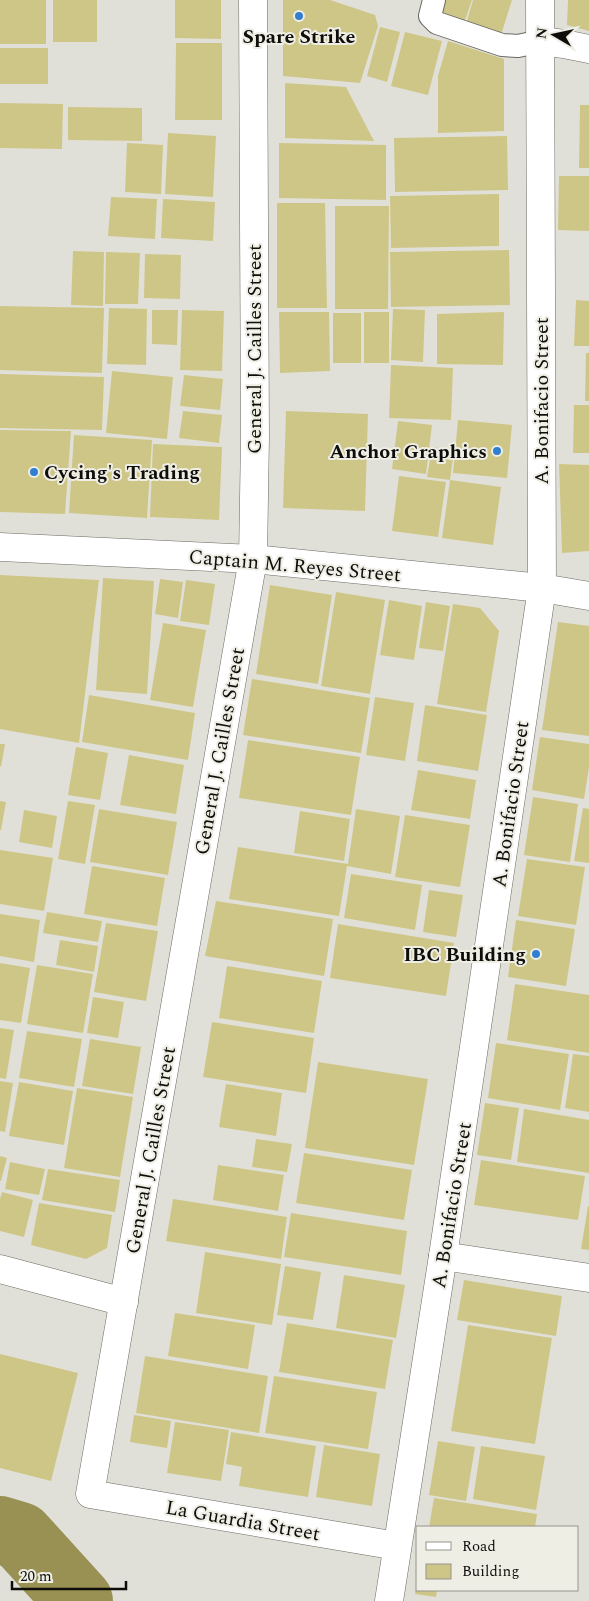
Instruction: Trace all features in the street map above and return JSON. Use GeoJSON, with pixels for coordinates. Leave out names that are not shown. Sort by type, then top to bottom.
{"type":"FeatureCollection","features":[{"type":"Feature","properties":{"kind":"street","name":"General J. Cailles Street"},"geometry":{"type":"LineString","coordinates":[[90,1494],[253,559],[255,436],[253,0]]}},
{"type":"Feature","properties":{"kind":"street","name":"A. Bonifacio Street"},"geometry":{"type":"LineString","coordinates":[[389,1601],[443,1256],[542,588],[540,0]]}},
{"type":"Feature","properties":{"kind":"street"},"geometry":{"type":"LineString","coordinates":[[541,41],[589,49]]}},
{"type":"Feature","properties":{"kind":"street","name":"Captain M. Reyes Street"},"geometry":{"type":"LineString","coordinates":[[0,547],[253,559],[542,588],[589,596]]}},
{"type":"Feature","properties":{"kind":"street"},"geometry":{"type":"LineString","coordinates":[[443,1256],[589,1278]]}},
{"type":"Feature","properties":{"kind":"street"},"geometry":{"type":"LineString","coordinates":[[0,1269],[124,1302]]}},
{"type":"Feature","properties":{"kind":"street","name":"La Guardia Street"},"geometry":{"type":"LineString","coordinates":[[90,1494],[397,1546]]}},
{"type":"Feature","properties":{"kind":"lane"},"geometry":{"type":"LineString","coordinates":[[434,0],[430,16],[436,23],[502,45],[518,46],[541,41]]}},
{"type":"Feature","properties":{"kind":"building"},"geometry":{"type":"Polygon","coordinates":[[[0,0],[46,0],[46,44],[0,44],[0,0]]]}},
{"type":"Feature","properties":{"kind":"building"},"geometry":{"type":"Polygon","coordinates":[[[53,0],[97,0],[97,42],[53,42],[53,0]]]}},
{"type":"Feature","properties":{"kind":"building"},"geometry":{"type":"Polygon","coordinates":[[[175,0],[221,0],[221,39],[175,38],[175,0]]]}},
{"type":"Feature","properties":{"kind":"building"},"geometry":{"type":"Polygon","coordinates":[[[283,0],[330,0],[375,15],[378,26],[360,83],[283,76],[283,0]]]}},
{"type":"Feature","properties":{"kind":"building"},"geometry":{"type":"Polygon","coordinates":[[[442,0],[472,0],[464,23],[437,15],[442,0]]]}},
{"type":"Feature","properties":{"kind":"building"},"geometry":{"type":"Polygon","coordinates":[[[473,0],[512,0],[501,35],[466,24],[473,0]]]}},
{"type":"Feature","properties":{"kind":"building"},"geometry":{"type":"Polygon","coordinates":[[[568,0],[589,0],[589,31],[567,25],[568,0]]]}},
{"type":"Feature","properties":{"kind":"building"},"geometry":{"type":"Polygon","coordinates":[[[380,27],[400,32],[387,82],[367,76],[380,27]]]}},
{"type":"Feature","properties":{"kind":"building"},"geometry":{"type":"Polygon","coordinates":[[[405,32],[442,41],[428,95],[391,86],[405,32]]]}},
{"type":"Feature","properties":{"kind":"building"},"geometry":{"type":"Polygon","coordinates":[[[448,41],[504,59],[504,131],[438,133],[438,76],[448,41]]]}},
{"type":"Feature","properties":{"kind":"building"},"geometry":{"type":"Polygon","coordinates":[[[176,43],[222,43],[222,120],[175,120],[176,43]]]}},
{"type":"Feature","properties":{"kind":"building"},"geometry":{"type":"Polygon","coordinates":[[[0,48],[48,48],[48,84],[0,84],[0,48]]]}},
{"type":"Feature","properties":{"kind":"building"},"geometry":{"type":"Polygon","coordinates":[[[285,83],[346,87],[374,141],[285,138],[285,83]]]}},
{"type":"Feature","properties":{"kind":"building"},"geometry":{"type":"Polygon","coordinates":[[[0,103],[63,104],[62,149],[0,148],[0,103]]]}},
{"type":"Feature","properties":{"kind":"building"},"geometry":{"type":"Polygon","coordinates":[[[580,105],[589,105],[589,168],[579,168],[580,105]]]}},
{"type":"Feature","properties":{"kind":"building"},"geometry":{"type":"Polygon","coordinates":[[[68,107],[142,108],[142,141],[68,140],[68,107]]]}},
{"type":"Feature","properties":{"kind":"building"},"geometry":{"type":"Polygon","coordinates":[[[168,133],[216,136],[213,197],[165,194],[168,133]]]}},
{"type":"Feature","properties":{"kind":"building"},"geometry":{"type":"Polygon","coordinates":[[[507,136],[508,190],[395,192],[394,138],[507,136]]]}},
{"type":"Feature","properties":{"kind":"building"},"geometry":{"type":"Polygon","coordinates":[[[127,143],[163,145],[161,194],[125,192],[127,143]]]}},
{"type":"Feature","properties":{"kind":"building"},"geometry":{"type":"Polygon","coordinates":[[[279,143],[386,145],[386,200],[279,198],[279,143]]]}},
{"type":"Feature","properties":{"kind":"building"},"geometry":{"type":"Polygon","coordinates":[[[559,176],[589,176],[589,231],[558,230],[559,176]]]}},
{"type":"Feature","properties":{"kind":"building"},"geometry":{"type":"Polygon","coordinates":[[[499,194],[499,246],[391,248],[390,196],[499,194]]]}},
{"type":"Feature","properties":{"kind":"building"},"geometry":{"type":"Polygon","coordinates":[[[111,197],[157,199],[155,239],[108,236],[111,197]]]}},
{"type":"Feature","properties":{"kind":"building"},"geometry":{"type":"Polygon","coordinates":[[[163,199],[215,202],[213,241],[161,238],[163,199]]]}},
{"type":"Feature","properties":{"kind":"building"},"geometry":{"type":"Polygon","coordinates":[[[277,203],[325,203],[327,308],[277,308],[277,203]]]}},
{"type":"Feature","properties":{"kind":"building"},"geometry":{"type":"Polygon","coordinates":[[[335,206],[389,206],[388,309],[335,309],[335,206]]]}},
{"type":"Feature","properties":{"kind":"building"},"geometry":{"type":"Polygon","coordinates":[[[509,250],[510,305],[391,307],[390,252],[509,250]]]}},
{"type":"Feature","properties":{"kind":"building"},"geometry":{"type":"Polygon","coordinates":[[[73,251],[104,252],[103,306],[71,305],[73,251]]]}},
{"type":"Feature","properties":{"kind":"building"},"geometry":{"type":"Polygon","coordinates":[[[106,252],[140,253],[138,304],[105,304],[106,252]]]}},
{"type":"Feature","properties":{"kind":"building"},"geometry":{"type":"Polygon","coordinates":[[[145,254],[181,255],[180,299],[144,298],[145,254]]]}},
{"type":"Feature","properties":{"kind":"building"},"geometry":{"type":"Polygon","coordinates":[[[576,300],[589,301],[589,346],[574,346],[576,300]]]}},
{"type":"Feature","properties":{"kind":"building"},"geometry":{"type":"Polygon","coordinates":[[[0,306],[104,308],[102,373],[0,370],[0,306]]]}},
{"type":"Feature","properties":{"kind":"building"},"geometry":{"type":"Polygon","coordinates":[[[109,308],[147,309],[146,365],[107,364],[109,308]]]}},
{"type":"Feature","properties":{"kind":"building"},"geometry":{"type":"Polygon","coordinates":[[[393,309],[425,310],[423,362],[391,360],[393,309]]]}},
{"type":"Feature","properties":{"kind":"building"},"geometry":{"type":"Polygon","coordinates":[[[152,310],[178,310],[177,345],[152,344],[152,310]]]}},
{"type":"Feature","properties":{"kind":"building"},"geometry":{"type":"Polygon","coordinates":[[[182,310],[224,311],[222,371],[180,370],[182,310]]]}},
{"type":"Feature","properties":{"kind":"building"},"geometry":{"type":"Polygon","coordinates":[[[279,312],[329,312],[330,371],[280,373],[279,312]]]}},
{"type":"Feature","properties":{"kind":"building"},"geometry":{"type":"Polygon","coordinates":[[[364,312],[389,312],[389,363],[364,363],[364,312]]]}},
{"type":"Feature","properties":{"kind":"building"},"geometry":{"type":"Polygon","coordinates":[[[504,312],[503,365],[437,364],[437,314],[504,312]]]}},
{"type":"Feature","properties":{"kind":"building"},"geometry":{"type":"Polygon","coordinates":[[[333,313],[361,313],[361,363],[333,363],[333,313]]]}},
{"type":"Feature","properties":{"kind":"building"},"geometry":{"type":"Polygon","coordinates":[[[586,353],[589,353],[589,401],[585,401],[586,353]]]}},
{"type":"Feature","properties":{"kind":"building"},"geometry":{"type":"Polygon","coordinates":[[[391,365],[453,368],[451,420],[389,418],[391,365]]]}},
{"type":"Feature","properties":{"kind":"building"},"geometry":{"type":"Polygon","coordinates":[[[112,371],[173,377],[167,439],[106,433],[112,371]]]}},
{"type":"Feature","properties":{"kind":"building"},"geometry":{"type":"Polygon","coordinates":[[[0,374],[104,377],[102,430],[0,428],[0,374]]]}},
{"type":"Feature","properties":{"kind":"building"},"geometry":{"type":"Polygon","coordinates":[[[184,375],[223,379],[220,410],[180,406],[184,375]]]}},
{"type":"Feature","properties":{"kind":"building"},"geometry":{"type":"Polygon","coordinates":[[[574,405],[589,405],[589,453],[573,453],[574,405]]]}},
{"type":"Feature","properties":{"kind":"building"},"geometry":{"type":"Polygon","coordinates":[[[183,411],[222,415],[219,443],[179,438],[183,411]]]}},
{"type":"Feature","properties":{"kind":"building"},"geometry":{"type":"Polygon","coordinates":[[[286,411],[368,414],[365,511],[283,508],[286,411]]]}},
{"type":"Feature","properties":{"kind":"building"},"geometry":{"type":"Polygon","coordinates":[[[458,420],[512,425],[507,478],[453,473],[458,420]]]}},
{"type":"Feature","properties":{"kind":"building"},"geometry":{"type":"Polygon","coordinates":[[[398,421],[432,425],[426,474],[392,469],[398,421]]]}},
{"type":"Feature","properties":{"kind":"building","name":"Cycing's Trading"},"geometry":{"type":"Polygon","coordinates":[[[0,430],[71,431],[65,514],[0,512],[0,430]]]}},
{"type":"Feature","properties":{"kind":"building"},"geometry":{"type":"Polygon","coordinates":[[[74,435],[152,440],[147,518],[69,513],[74,435]]]}},
{"type":"Feature","properties":{"kind":"building"},"geometry":{"type":"Polygon","coordinates":[[[153,444],[222,447],[219,520],[150,517],[153,444]]]}},
{"type":"Feature","properties":{"kind":"building"},"geometry":{"type":"Polygon","coordinates":[[[432,447],[454,450],[450,480],[427,477],[432,447]]]}},
{"type":"Feature","properties":{"kind":"building"},"geometry":{"type":"Polygon","coordinates":[[[559,464],[589,465],[589,551],[562,553],[559,464]]]}},
{"type":"Feature","properties":{"kind":"building"},"geometry":{"type":"Polygon","coordinates":[[[399,476],[446,482],[438,537],[392,531],[399,476]]]}},
{"type":"Feature","properties":{"kind":"building"},"geometry":{"type":"Polygon","coordinates":[[[450,480],[501,487],[493,545],[442,538],[450,480]]]}},
{"type":"Feature","properties":{"kind":"building"},"geometry":{"type":"Polygon","coordinates":[[[0,575],[99,580],[79,743],[0,729],[0,575]]]}},
{"type":"Feature","properties":{"kind":"building"},"geometry":{"type":"Polygon","coordinates":[[[103,578],[154,581],[147,694],[96,690],[103,578]]]}},
{"type":"Feature","properties":{"kind":"building"},"geometry":{"type":"Polygon","coordinates":[[[160,579],[183,582],[178,618],[155,614],[160,579]]]}},
{"type":"Feature","properties":{"kind":"building"},"geometry":{"type":"Polygon","coordinates":[[[186,580],[215,584],[209,625],[180,621],[186,580]]]}},
{"type":"Feature","properties":{"kind":"building"},"geometry":{"type":"Polygon","coordinates":[[[270,585],[332,595],[318,684],[256,674],[270,585]]]}},
{"type":"Feature","properties":{"kind":"building"},"geometry":{"type":"Polygon","coordinates":[[[336,592],[385,600],[370,694],[321,686],[336,592]]]}},
{"type":"Feature","properties":{"kind":"building"},"geometry":{"type":"Polygon","coordinates":[[[389,600],[422,606],[414,660],[380,655],[389,600]]]}},
{"type":"Feature","properties":{"kind":"building"},"geometry":{"type":"Polygon","coordinates":[[[426,602],[450,606],[443,651],[419,648],[426,602]]]}},
{"type":"Feature","properties":{"kind":"building"},"geometry":{"type":"Polygon","coordinates":[[[453,604],[480,608],[499,631],[486,712],[437,704],[453,604]]]}},
{"type":"Feature","properties":{"kind":"building"},"geometry":{"type":"Polygon","coordinates":[[[558,622],[589,626],[589,736],[542,730],[558,622]]]}},
{"type":"Feature","properties":{"kind":"building"},"geometry":{"type":"Polygon","coordinates":[[[163,623],[206,630],[193,707],[150,700],[163,623]]]}},
{"type":"Feature","properties":{"kind":"building"},"geometry":{"type":"Polygon","coordinates":[[[252,679],[370,698],[361,753],[243,735],[252,679]]]}},
{"type":"Feature","properties":{"kind":"building"},"geometry":{"type":"Polygon","coordinates":[[[89,695],[195,713],[188,760],[82,742],[89,695]]]}},
{"type":"Feature","properties":{"kind":"building"},"geometry":{"type":"Polygon","coordinates":[[[375,697],[414,703],[405,761],[366,755],[375,697]]]}},
{"type":"Feature","properties":{"kind":"building"},"geometry":{"type":"Polygon","coordinates":[[[425,705],[487,715],[478,771],[417,761],[425,705]]]}},
{"type":"Feature","properties":{"kind":"building"},"geometry":{"type":"Polygon","coordinates":[[[540,737],[589,744],[589,767],[584,799],[532,790],[540,737]]]}},
{"type":"Feature","properties":{"kind":"building"},"geometry":{"type":"Polygon","coordinates":[[[248,740],[360,757],[351,815],[239,798],[248,740]]]}},
{"type":"Feature","properties":{"kind":"building"},"geometry":{"type":"Polygon","coordinates":[[[0,744],[5,744],[1,767],[0,766],[0,744]]]}},
{"type":"Feature","properties":{"kind":"building"},"geometry":{"type":"Polygon","coordinates":[[[76,747],[108,753],[100,800],[68,795],[76,747]]]}},
{"type":"Feature","properties":{"kind":"building"},"geometry":{"type":"Polygon","coordinates":[[[129,755],[184,765],[176,814],[120,805],[129,755]]]}},
{"type":"Feature","properties":{"kind":"building"},"geometry":{"type":"Polygon","coordinates":[[[418,770],[476,780],[470,819],[411,810],[418,770]]]}},
{"type":"Feature","properties":{"kind":"building"},"geometry":{"type":"Polygon","coordinates":[[[533,797],[578,804],[570,862],[524,855],[533,797]]]}},
{"type":"Feature","properties":{"kind":"building"},"geometry":{"type":"Polygon","coordinates":[[[0,801],[6,802],[1,830],[0,830],[0,801]]]}},
{"type":"Feature","properties":{"kind":"building"},"geometry":{"type":"Polygon","coordinates":[[[68,801],[95,805],[85,864],[58,859],[68,801]]]}},
{"type":"Feature","properties":{"kind":"building"},"geometry":{"type":"Polygon","coordinates":[[[583,808],[589,809],[589,863],[574,861],[583,808]]]}},
{"type":"Feature","properties":{"kind":"building"},"geometry":{"type":"Polygon","coordinates":[[[99,809],[177,822],[168,875],[90,862],[99,809]]]}},
{"type":"Feature","properties":{"kind":"building"},"geometry":{"type":"Polygon","coordinates":[[[356,809],[400,816],[391,874],[347,866],[339,916],[229,899],[238,847],[348,864],[356,809]]]}},
{"type":"Feature","properties":{"kind":"building"},"geometry":{"type":"Polygon","coordinates":[[[24,810],[57,816],[52,848],[19,842],[24,810]]]}},
{"type":"Feature","properties":{"kind":"building"},"geometry":{"type":"Polygon","coordinates":[[[300,811],[350,819],[344,861],[294,853],[300,811]]]}},
{"type":"Feature","properties":{"kind":"building"},"geometry":{"type":"Polygon","coordinates":[[[405,815],[470,825],[460,887],[395,877],[405,815]]]}},
{"type":"Feature","properties":{"kind":"building"},"geometry":{"type":"Polygon","coordinates":[[[0,850],[53,858],[44,911],[0,904],[0,850]]]}},
{"type":"Feature","properties":{"kind":"building"},"geometry":{"type":"Polygon","coordinates":[[[527,859],[585,867],[576,925],[518,916],[527,859]]]}},
{"type":"Feature","properties":{"kind":"building"},"geometry":{"type":"Polygon","coordinates":[[[92,866],[165,878],[157,926],[84,914],[92,866]]]}},
{"type":"Feature","properties":{"kind":"building"},"geometry":{"type":"Polygon","coordinates":[[[351,874],[422,885],[415,930],[344,918],[351,874]]]}},
{"type":"Feature","properties":{"kind":"building"},"geometry":{"type":"Polygon","coordinates":[[[429,890],[463,895],[456,937],[423,932],[429,890]]]}},
{"type":"Feature","properties":{"kind":"building"},"geometry":{"type":"Polygon","coordinates":[[[216,901],[333,919],[324,976],[205,956],[216,901]]]}},
{"type":"Feature","properties":{"kind":"building"},"geometry":{"type":"Polygon","coordinates":[[[47,912],[102,921],[98,942],[43,933],[47,912]]]}},
{"type":"Feature","properties":{"kind":"building"},"geometry":{"type":"Polygon","coordinates":[[[0,914],[40,920],[34,962],[0,956],[0,914]]]}},
{"type":"Feature","properties":{"kind":"building"},"geometry":{"type":"Polygon","coordinates":[[[516,920],[575,929],[566,986],[508,977],[516,920]]]}},
{"type":"Feature","properties":{"kind":"building"},"geometry":{"type":"Polygon","coordinates":[[[106,923],[158,931],[146,1001],[94,992],[106,923]]]}},
{"type":"Feature","properties":{"kind":"building"},"geometry":{"type":"Polygon","coordinates":[[[338,924],[454,943],[446,996],[330,978],[338,924]]]}},
{"type":"Feature","properties":{"kind":"building"},"geometry":{"type":"Polygon","coordinates":[[[60,940],[98,946],[94,972],[56,965],[60,940]]]}},
{"type":"Feature","properties":{"kind":"building"},"geometry":{"type":"Polygon","coordinates":[[[0,963],[30,968],[21,1023],[0,1020],[0,963]]]}},
{"type":"Feature","properties":{"kind":"building"},"geometry":{"type":"Polygon","coordinates":[[[37,965],[93,974],[83,1033],[27,1024],[37,965]]]}},
{"type":"Feature","properties":{"kind":"building"},"geometry":{"type":"Polygon","coordinates":[[[227,966],[322,981],[314,1033],[219,1018],[227,966]]]}},
{"type":"Feature","properties":{"kind":"building"},"geometry":{"type":"Polygon","coordinates":[[[515,984],[589,995],[589,1053],[507,1040],[515,984]]]}},
{"type":"Feature","properties":{"kind":"building"},"geometry":{"type":"Polygon","coordinates":[[[93,997],[124,1002],[118,1038],[87,1033],[93,997]]]}},
{"type":"Feature","properties":{"kind":"building"},"geometry":{"type":"Polygon","coordinates":[[[212,1022],[314,1038],[306,1093],[203,1077],[212,1022]]]}},
{"type":"Feature","properties":{"kind":"building"},"geometry":{"type":"Polygon","coordinates":[[[0,1028],[14,1030],[6,1079],[0,1078],[0,1028]]]}},
{"type":"Feature","properties":{"kind":"building"},"geometry":{"type":"Polygon","coordinates":[[[27,1031],[82,1039],[74,1087],[19,1078],[27,1031]]]}},
{"type":"Feature","properties":{"kind":"building"},"geometry":{"type":"Polygon","coordinates":[[[90,1039],[141,1047],[133,1094],[82,1086],[90,1039]]]}},
{"type":"Feature","properties":{"kind":"building"},"geometry":{"type":"Polygon","coordinates":[[[496,1043],[569,1054],[560,1110],[488,1098],[496,1043]]]}},
{"type":"Feature","properties":{"kind":"building"},"geometry":{"type":"Polygon","coordinates":[[[573,1054],[589,1056],[589,1112],[565,1108],[573,1054]]]}},
{"type":"Feature","properties":{"kind":"building"},"geometry":{"type":"Polygon","coordinates":[[[318,1062],[428,1079],[414,1165],[305,1148],[318,1062]]]}},
{"type":"Feature","properties":{"kind":"building"},"geometry":{"type":"Polygon","coordinates":[[[0,1081],[13,1083],[5,1132],[0,1131],[0,1081]]]}},
{"type":"Feature","properties":{"kind":"building"},"geometry":{"type":"Polygon","coordinates":[[[19,1082],[73,1091],[64,1145],[9,1136],[19,1082]]]}},
{"type":"Feature","properties":{"kind":"building"},"geometry":{"type":"Polygon","coordinates":[[[226,1084],[282,1093],[276,1136],[219,1127],[226,1084]]]}},
{"type":"Feature","properties":{"kind":"building"},"geometry":{"type":"Polygon","coordinates":[[[77,1088],[133,1097],[120,1177],[64,1168],[77,1088]]]}},
{"type":"Feature","properties":{"kind":"building"},"geometry":{"type":"Polygon","coordinates":[[[485,1103],[519,1108],[511,1160],[477,1155],[485,1103]]]}},
{"type":"Feature","properties":{"kind":"building"},"geometry":{"type":"Polygon","coordinates":[[[524,1109],[589,1120],[589,1173],[517,1162],[524,1109]]]}},
{"type":"Feature","properties":{"kind":"building"},"geometry":{"type":"Polygon","coordinates":[[[256,1139],[292,1144],[287,1172],[252,1167],[256,1139]]]}},
{"type":"Feature","properties":{"kind":"building"},"geometry":{"type":"Polygon","coordinates":[[[304,1153],[412,1170],[404,1220],[296,1203],[304,1153]]]}},
{"type":"Feature","properties":{"kind":"building"},"geometry":{"type":"Polygon","coordinates":[[[0,1156],[7,1158],[1,1181],[0,1181],[0,1156]]]}},
{"type":"Feature","properties":{"kind":"building"},"geometry":{"type":"Polygon","coordinates":[[[481,1160],[585,1176],[578,1220],[474,1205],[481,1160]]]}},
{"type":"Feature","properties":{"kind":"building"},"geometry":{"type":"Polygon","coordinates":[[[10,1162],[45,1169],[39,1195],[5,1189],[10,1162]]]}},
{"type":"Feature","properties":{"kind":"building"},"geometry":{"type":"Polygon","coordinates":[[[218,1165],[284,1175],[278,1211],[213,1200],[218,1165]]]}},
{"type":"Feature","properties":{"kind":"building"},"geometry":{"type":"Polygon","coordinates":[[[48,1169],[120,1180],[115,1212],[42,1200],[48,1169]]]}},
{"type":"Feature","properties":{"kind":"building"},"geometry":{"type":"Polygon","coordinates":[[[2,1192],[33,1200],[24,1237],[0,1231],[0,1199],[2,1192]]]}},
{"type":"Feature","properties":{"kind":"building"},"geometry":{"type":"Polygon","coordinates":[[[173,1199],[287,1217],[281,1259],[166,1241],[173,1199]]]}},
{"type":"Feature","properties":{"kind":"building"},"geometry":{"type":"Polygon","coordinates":[[[39,1203],[112,1215],[107,1248],[86,1259],[31,1245],[39,1203]]]}},
{"type":"Feature","properties":{"kind":"building"},"geometry":{"type":"Polygon","coordinates":[[[589,1206],[589,1250],[581,1249],[589,1206]]]}},
{"type":"Feature","properties":{"kind":"building"},"geometry":{"type":"Polygon","coordinates":[[[291,1213],[407,1231],[401,1275],[284,1257],[291,1213]]]}},
{"type":"Feature","properties":{"kind":"building"},"geometry":{"type":"Polygon","coordinates":[[[205,1252],[281,1264],[272,1325],[196,1313],[205,1252]]]}},
{"type":"Feature","properties":{"kind":"building"},"geometry":{"type":"Polygon","coordinates":[[[285,1266],[321,1272],[313,1320],[277,1315],[285,1266]]]}},
{"type":"Feature","properties":{"kind":"building"},"geometry":{"type":"Polygon","coordinates":[[[344,1275],[405,1285],[396,1338],[336,1328],[344,1275]]]}},
{"type":"Feature","properties":{"kind":"building"},"geometry":{"type":"Polygon","coordinates":[[[464,1280],[562,1296],[556,1336],[457,1320],[464,1280]]]}},
{"type":"Feature","properties":{"kind":"building"},"geometry":{"type":"Polygon","coordinates":[[[175,1313],[255,1325],[248,1369],[168,1356],[175,1313]]]}},
{"type":"Feature","properties":{"kind":"building"},"geometry":{"type":"Polygon","coordinates":[[[287,1323],[393,1340],[385,1389],[279,1372],[287,1323]]]}},
{"type":"Feature","properties":{"kind":"building"},"geometry":{"type":"Polygon","coordinates":[[[468,1325],[552,1338],[535,1444],[451,1431],[468,1325]]]}},
{"type":"Feature","properties":{"kind":"building"},"geometry":{"type":"Polygon","coordinates":[[[0,1354],[78,1373],[51,1481],[0,1468],[0,1354]]]}},
{"type":"Feature","properties":{"kind":"building"},"geometry":{"type":"Polygon","coordinates":[[[145,1356],[268,1376],[259,1433],[136,1413],[145,1356]]]}},
{"type":"Feature","properties":{"kind":"building"},"geometry":{"type":"Polygon","coordinates":[[[274,1376],[377,1392],[368,1449],[265,1433],[274,1376]]]}},
{"type":"Feature","properties":{"kind":"building"},"geometry":{"type":"Polygon","coordinates":[[[134,1415],[171,1421],[167,1448],[130,1442],[134,1415]]]}},
{"type":"Feature","properties":{"kind":"building"},"geometry":{"type":"Polygon","coordinates":[[[175,1422],[229,1430],[221,1481],[167,1473],[175,1422]]]}},
{"type":"Feature","properties":{"kind":"building"},"geometry":{"type":"Polygon","coordinates":[[[231,1432],[316,1446],[308,1497],[239,1486],[242,1467],[226,1464],[231,1432]]]}},
{"type":"Feature","properties":{"kind":"building"},"geometry":{"type":"Polygon","coordinates":[[[438,1441],[475,1447],[466,1501],[429,1495],[438,1441]]]}},
{"type":"Feature","properties":{"kind":"building"},"geometry":{"type":"Polygon","coordinates":[[[324,1445],[380,1454],[372,1506],[316,1497],[324,1445]]]}},
{"type":"Feature","properties":{"kind":"building"},"geometry":{"type":"Polygon","coordinates":[[[481,1446],[545,1456],[536,1510],[473,1499],[481,1446]]]}},
{"type":"Feature","properties":{"kind":"building"},"geometry":{"type":"Polygon","coordinates":[[[434,1498],[537,1514],[535,1526],[429,1526],[434,1498]]]}},
{"type":"Feature","properties":{"kind":"building"},"geometry":{"type":"Polygon","coordinates":[[[416,1588],[416,1591],[437,1591],[436,1597],[415,1594],[416,1588]]]}},
{"type":"Feature","properties":{"kind":"waterway"},"geometry":{"type":"LineString","coordinates":[[0,1530],[20,1536],[79,1601]]}},
{"type":"Feature","properties":{"kind":"place","name":"Spare Strike"},"geometry":{"type":"Point","coordinates":[299,16]}},
{"type":"Feature","properties":{"kind":"place","name":"Anchor Graphics"},"geometry":{"type":"Point","coordinates":[497,451]}},
{"type":"Feature","properties":{"kind":"place","name":"Cycing's Trading"},"geometry":{"type":"Point","coordinates":[34,472]}},
{"type":"Feature","properties":{"kind":"place","name":"IBC Building"},"geometry":{"type":"Point","coordinates":[536,954]}}]}
